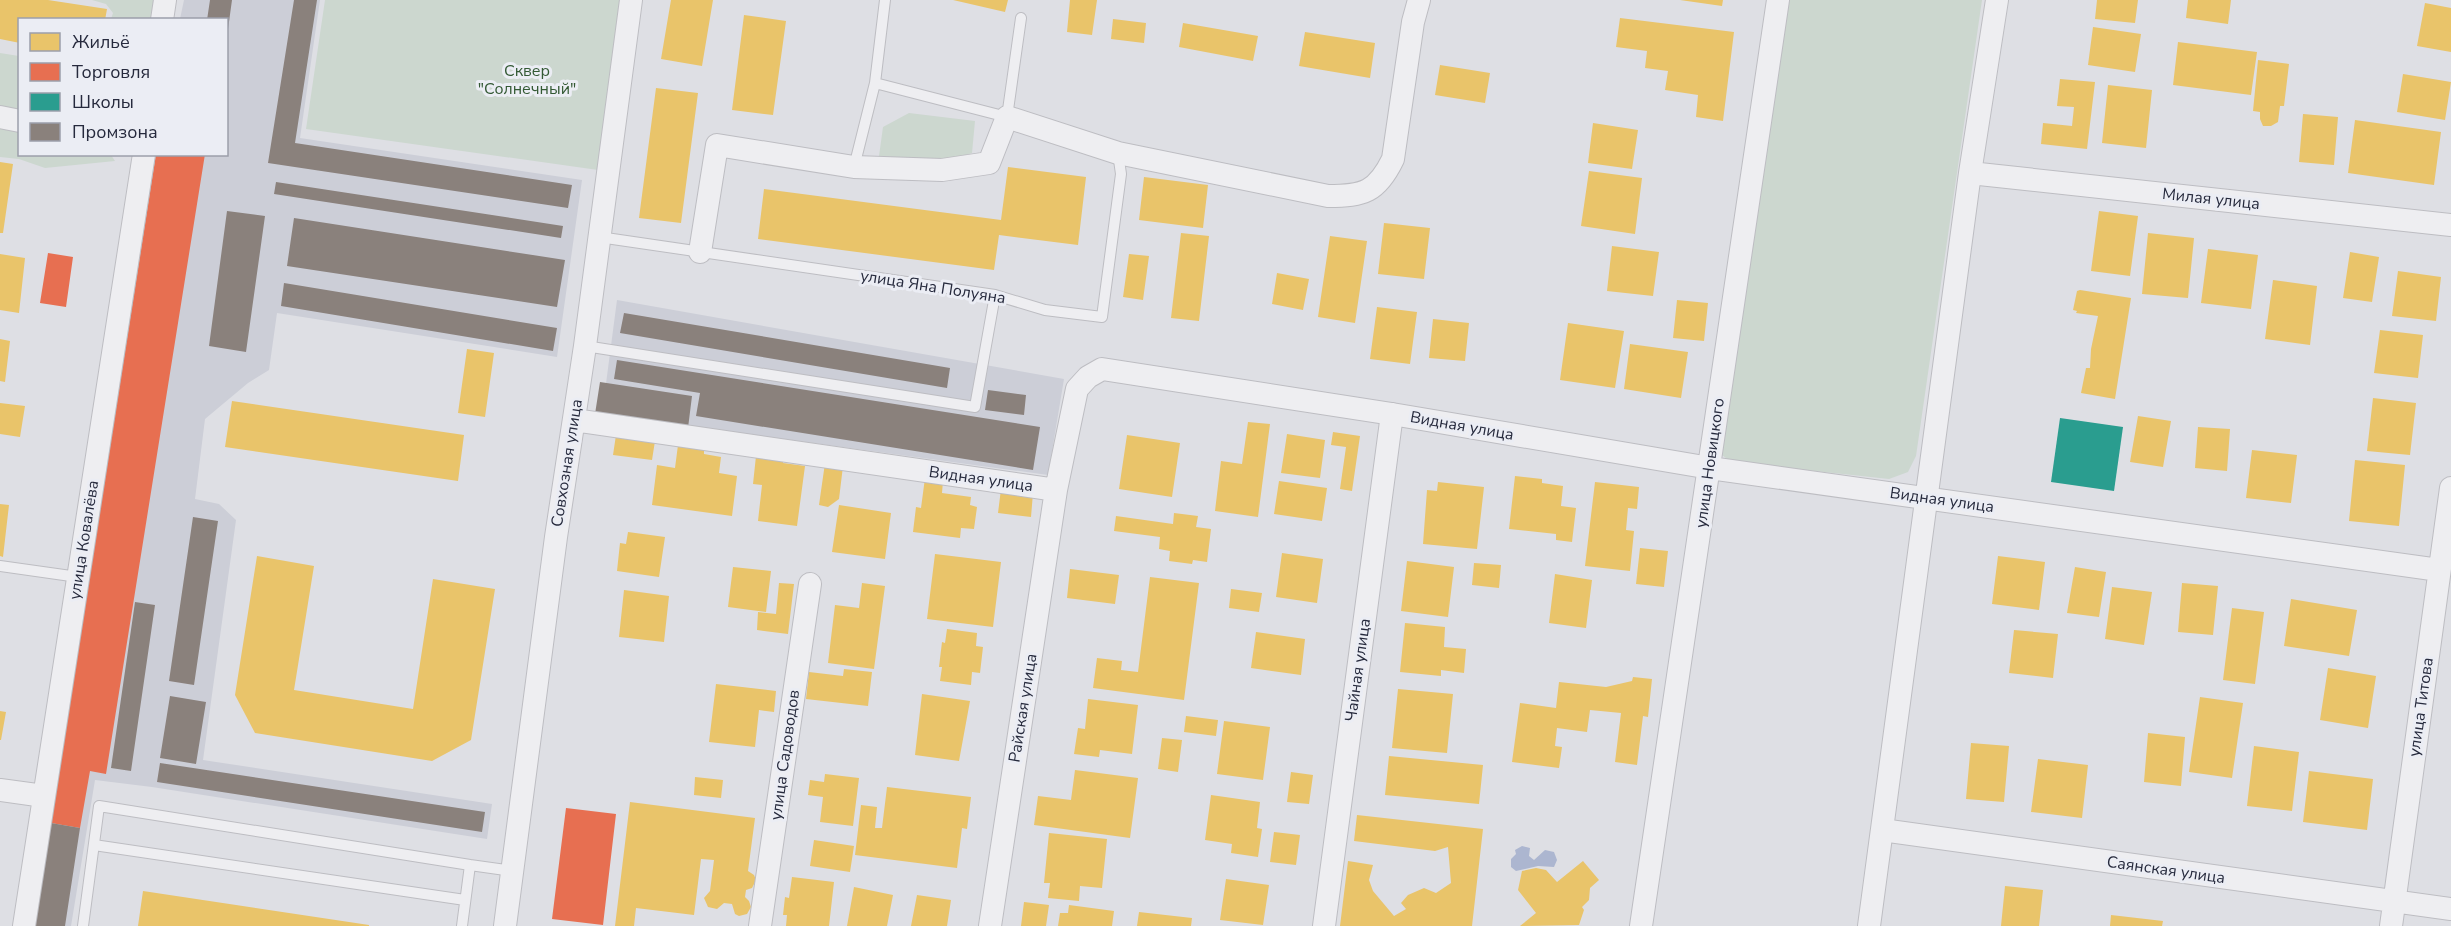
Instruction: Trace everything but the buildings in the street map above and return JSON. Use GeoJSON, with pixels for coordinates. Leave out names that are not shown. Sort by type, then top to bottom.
{"type":"FeatureCollection","features":[{"type":"Feature","properties":{"kind":"street"},"geometry":{"type":"LineString","coordinates":[[162,18],[165,0]]}},
{"type":"Feature","properties":{"kind":"street","name":"Совхозная улица"},"geometry":{"type":"LineString","coordinates":[[505,926],[556,537],[585,346],[631,0]]}},
{"type":"Feature","properties":{"kind":"street"},"geometry":{"type":"LineString","coordinates":[[700,252],[717,145],[854,167],[942,170],[989,163],[1007,117],[1118,153],[1328,196],[1351,196],[1370,191],[1384,179],[1393,159],[1413,22],[1419,0]]}},
{"type":"Feature","properties":{"kind":"street","name":"улица Новицкого"},"geometry":{"type":"LineString","coordinates":[[1641,926],[1778,0]]}},
{"type":"Feature","properties":{"kind":"street"},"geometry":{"type":"LineString","coordinates":[[1869,926],[1970,173],[1997,0]]}},
{"type":"Feature","properties":{"kind":"street"},"geometry":{"type":"LineString","coordinates":[[0,117],[18,120]]}},
{"type":"Feature","properties":{"kind":"street","name":"улица Ковалёва"},"geometry":{"type":"LineString","coordinates":[[24,926],[144,156]]}},
{"type":"Feature","properties":{"kind":"street","name":"Милая улица"},"geometry":{"type":"LineString","coordinates":[[1970,173],[2451,225]]}},
{"type":"Feature","properties":{"kind":"street","name":"Видная улица"},"geometry":{"type":"LineString","coordinates":[[574,420],[1056,490],[1077,389],[1088,376],[1102,369],[1392,414],[1710,468],[2439,570]]}},
{"type":"Feature","properties":{"kind":"street","name":"Чайная улица"},"geometry":{"type":"LineString","coordinates":[[1324,926],[1392,414]]}},
{"type":"Feature","properties":{"kind":"street","name":"улица Титова"},"geometry":{"type":"LineString","coordinates":[[2391,926],[2451,488]]}},
{"type":"Feature","properties":{"kind":"street","name":"Райская улица"},"geometry":{"type":"LineString","coordinates":[[990,926],[1056,490]]}},
{"type":"Feature","properties":{"kind":"street","name":"улица Садоводов"},"geometry":{"type":"LineString","coordinates":[[760,926],[810,584]]}},
{"type":"Feature","properties":{"kind":"street"},"geometry":{"type":"LineString","coordinates":[[0,790],[44,796]]}},
{"type":"Feature","properties":{"kind":"street","name":"Саянская улица"},"geometry":{"type":"LineString","coordinates":[[1882,830],[2451,909]]}},
{"type":"Feature","properties":{"kind":"lane"},"geometry":{"type":"LineString","coordinates":[[854,167],[875,83],[885,0]]}},
{"type":"Feature","properties":{"kind":"lane"},"geometry":{"type":"LineString","coordinates":[[875,83],[1007,117],[1021,18]]}},
{"type":"Feature","properties":{"kind":"lane","name":"улица Яна Полуяна"},"geometry":{"type":"LineString","coordinates":[[599,237],[995,295],[1045,310],[1102,317],[1121,174],[1118,153]]}},
{"type":"Feature","properties":{"kind":"lane"},"geometry":{"type":"LineString","coordinates":[[585,346],[975,407],[995,295]]}},
{"type":"Feature","properties":{"kind":"lane"},"geometry":{"type":"LineString","coordinates":[[0,566],[78,577]]}},
{"type":"Feature","properties":{"kind":"lane"},"geometry":{"type":"LineString","coordinates":[[83,926],[99,806],[513,871]]}},
{"type":"Feature","properties":{"kind":"lane"},"geometry":{"type":"LineString","coordinates":[[94,845],[465,900]]}},
{"type":"Feature","properties":{"kind":"lane"},"geometry":{"type":"LineString","coordinates":[[462,926],[470,866]]}},
{"type":"Feature","properties":{"kind":"shaded area"},"geometry":{"type":"Polygon","coordinates":[[[184,0],[320,0],[300,138],[582,180],[557,357],[277,313],[269,370],[248,383],[205,419],[195,499],[219,504],[236,520],[203,760],[492,804],[487,839],[95,780],[71,926],[24,926],[144,156],[228,156],[228,18],[180,18],[184,0]]]}},
{"type":"Feature","properties":{"kind":"shaded area"},"geometry":{"type":"Polygon","coordinates":[[[617,300],[1064,379],[1048,475],[602,414],[617,300]]]}},
{"type":"Feature","properties":{"kind":"green space"},"geometry":{"type":"Polygon","coordinates":[[[92,0],[154,0],[151,18],[111,18],[113,13],[106,4],[92,0]]]}},
{"type":"Feature","properties":{"kind":"green space","name":"Сквер \"Солнечный\""},"geometry":{"type":"Polygon","coordinates":[[[325,0],[621,0],[598,170],[306,129],[325,0]]]}},
{"type":"Feature","properties":{"kind":"green space"},"geometry":{"type":"Polygon","coordinates":[[[1788,0],[1982,0],[1916,456],[1908,472],[1889,479],[1731,462],[1722,455],[1788,0]]]}},
{"type":"Feature","properties":{"kind":"green space"},"geometry":{"type":"Polygon","coordinates":[[[0,53],[18,56],[18,156],[112,156],[115,161],[45,168],[19,159],[0,157],[0,53]]]}},
{"type":"Feature","properties":{"kind":"green space"},"geometry":{"type":"Polygon","coordinates":[[[909,113],[975,121],[972,153],[945,162],[879,156],[883,127],[909,113]]]}},
{"type":"Feature","properties":{"kind":"water"},"geometry":{"type":"Polygon","coordinates":[[[1522,846],[1530,848],[1529,856],[1534,860],[1545,850],[1554,852],[1557,860],[1554,867],[1538,866],[1516,871],[1511,867],[1511,859],[1516,854],[1515,850],[1522,846]]]}}]}
